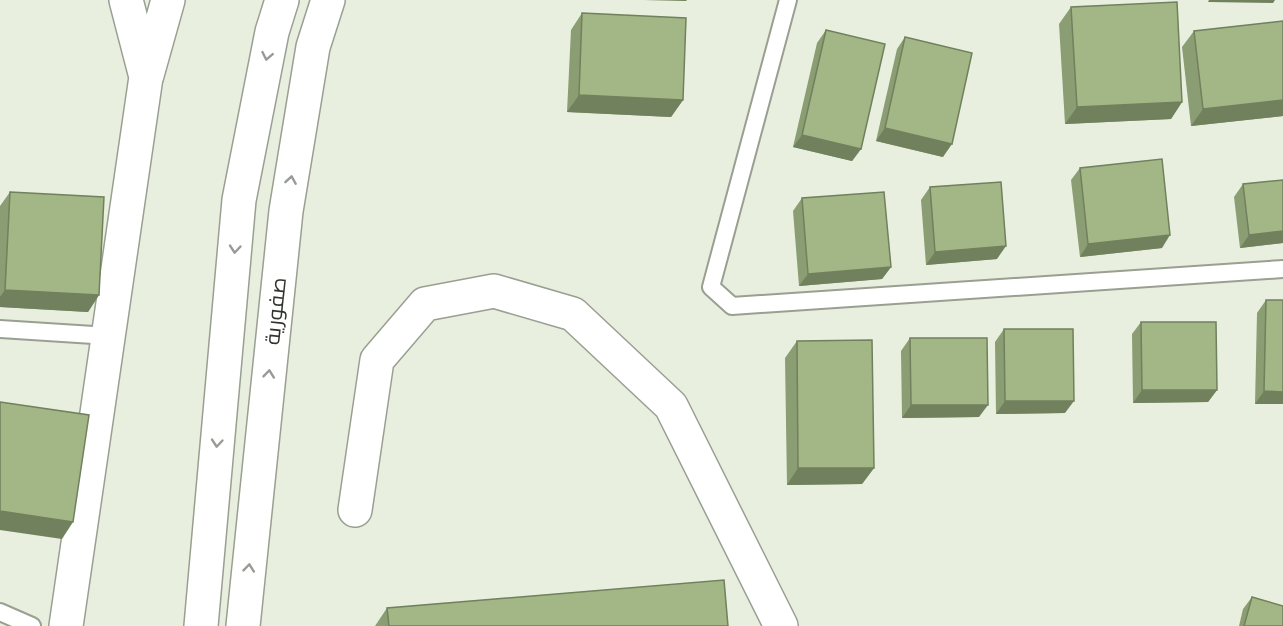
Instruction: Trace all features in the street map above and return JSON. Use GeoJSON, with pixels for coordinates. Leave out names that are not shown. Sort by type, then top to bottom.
{"type":"FeatureCollection","features":[{"type":"Feature","properties":{"kind":"street"},"geometry":{"type":"LineString","coordinates":[[126,0],[146,77]]}},
{"type":"Feature","properties":{"kind":"street"},"geometry":{"type":"LineString","coordinates":[[66,626],[146,77],[168,0]]}},
{"type":"Feature","properties":{"kind":"street"},"geometry":{"type":"LineString","coordinates":[[201,626],[239,200],[272,32],[282,0]]}},
{"type":"Feature","properties":{"kind":"street","name":"صفورية"},"geometry":{"type":"LineString","coordinates":[[243,626],[286,211],[313,47],[328,0]]}},
{"type":"Feature","properties":{"kind":"street"},"geometry":{"type":"LineString","coordinates":[[355,510],[377,360],[425,304],[494,291],[573,314],[671,406],[781,626]]}},
{"type":"Feature","properties":{"kind":"lane"},"geometry":{"type":"LineString","coordinates":[[788,0],[711,287],[732,306],[1283,268]]}},
{"type":"Feature","properties":{"kind":"lane"},"geometry":{"type":"LineString","coordinates":[[0,329],[108,336]]}},
{"type":"Feature","properties":{"kind":"lane"},"geometry":{"type":"LineString","coordinates":[[0,612],[32,626]]}},
{"type":"Feature","properties":{"kind":"building"},"geometry":{"type":"Polygon","coordinates":[[[1177,2],[1182,102],[1077,107],[1071,7],[1177,2]]]}},
{"type":"Feature","properties":{"kind":"building"},"geometry":{"type":"Polygon","coordinates":[[[582,13],[686,18],[683,100],[579,95],[582,13]]]}},
{"type":"Feature","properties":{"kind":"building"},"geometry":{"type":"Polygon","coordinates":[[[1283,21],[1283,100],[1203,109],[1194,31],[1283,21]]]}},
{"type":"Feature","properties":{"kind":"building"},"geometry":{"type":"Polygon","coordinates":[[[826,30],[885,44],[861,149],[802,135],[826,30]]]}},
{"type":"Feature","properties":{"kind":"building"},"geometry":{"type":"Polygon","coordinates":[[[905,37],[972,53],[952,144],[885,128],[905,37]]]}},
{"type":"Feature","properties":{"kind":"building"},"geometry":{"type":"Polygon","coordinates":[[[1162,159],[1170,235],[1088,244],[1080,168],[1162,159]]]}},
{"type":"Feature","properties":{"kind":"building"},"geometry":{"type":"Polygon","coordinates":[[[1283,180],[1283,231],[1249,235],[1243,184],[1283,180]]]}},
{"type":"Feature","properties":{"kind":"building"},"geometry":{"type":"Polygon","coordinates":[[[1001,182],[1006,246],[935,252],[930,187],[1001,182]]]}},
{"type":"Feature","properties":{"kind":"building"},"geometry":{"type":"Polygon","coordinates":[[[10,192],[104,197],[99,295],[5,290],[10,192]]]}},
{"type":"Feature","properties":{"kind":"building"},"geometry":{"type":"Polygon","coordinates":[[[884,192],[891,267],[808,274],[802,198],[884,192]]]}},
{"type":"Feature","properties":{"kind":"building"},"geometry":{"type":"Polygon","coordinates":[[[1266,300],[1283,300],[1283,392],[1264,391],[1266,300]]]}},
{"type":"Feature","properties":{"kind":"building"},"geometry":{"type":"Polygon","coordinates":[[[1141,322],[1216,322],[1217,390],[1142,390],[1141,322]]]}},
{"type":"Feature","properties":{"kind":"building"},"geometry":{"type":"Polygon","coordinates":[[[1004,329],[1073,329],[1074,401],[1005,401],[1004,329]]]}},
{"type":"Feature","properties":{"kind":"building"},"geometry":{"type":"Polygon","coordinates":[[[910,338],[987,338],[988,405],[911,405],[910,338]]]}},
{"type":"Feature","properties":{"kind":"building"},"geometry":{"type":"Polygon","coordinates":[[[872,340],[874,468],[798,468],[797,341],[872,340]]]}},
{"type":"Feature","properties":{"kind":"building"},"geometry":{"type":"Polygon","coordinates":[[[0,402],[89,415],[73,522],[0,511],[0,402]]]}},
{"type":"Feature","properties":{"kind":"building"},"geometry":{"type":"Polygon","coordinates":[[[724,580],[728,626],[389,626],[387,608],[724,580]]]}},
{"type":"Feature","properties":{"kind":"building"},"geometry":{"type":"Polygon","coordinates":[[[1252,597],[1283,606],[1283,626],[1244,626],[1252,597]]]}}]}
